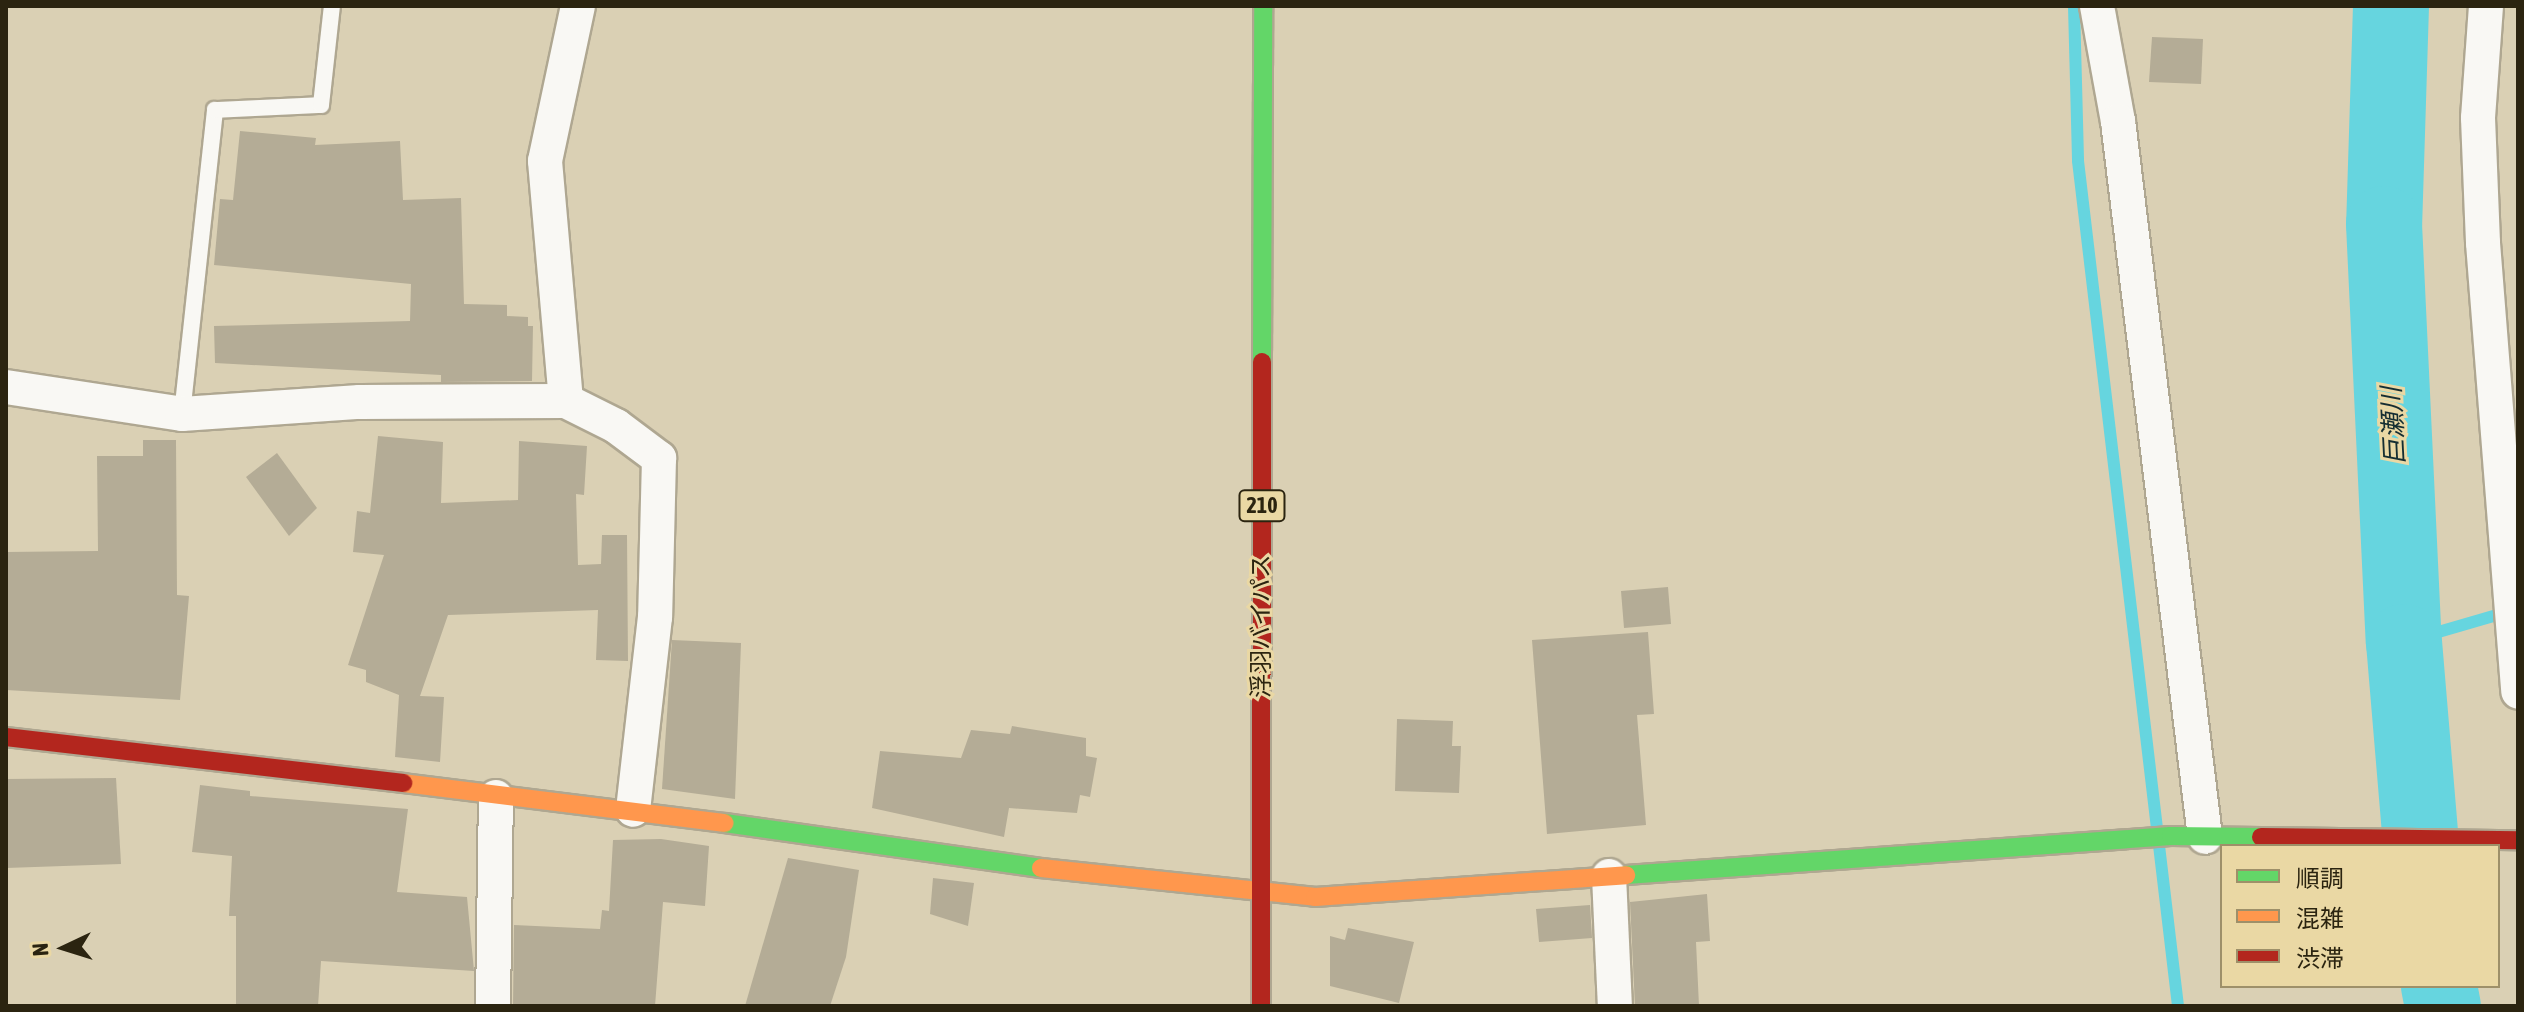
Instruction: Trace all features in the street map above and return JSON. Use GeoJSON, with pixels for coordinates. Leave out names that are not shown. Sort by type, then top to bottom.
{"type":"FeatureCollection","features":[{"type":"Feature","properties":{"kind":"main road","name":"浮羽バイパス"},"geometry":{"type":"LineString","coordinates":[[1261,1006],[1263,6]]}},
{"type":"Feature","properties":{"kind":"main road"},"geometry":{"type":"LineString","coordinates":[[12,737],[496,797],[633,810],[1128,880],[1315,897],[2137,838],[2510,840]]}},
{"type":"Feature","properties":{"kind":"street"},"geometry":{"type":"LineString","coordinates":[[566,401],[545,161],[578,6]]}},
{"type":"Feature","properties":{"kind":"street"},"geometry":{"type":"LineString","coordinates":[[2097,6],[2118,121],[2188,836]]}},
{"type":"Feature","properties":{"kind":"street"},"geometry":{"type":"LineString","coordinates":[[2486,6],[2478,118],[2483,243],[2518,692]]}},
{"type":"Feature","properties":{"kind":"street"},"geometry":{"type":"LineString","coordinates":[[6,387],[182,414],[360,402],[566,401],[659,458],[655,617],[633,810]]}},
{"type":"Feature","properties":{"kind":"street"},"geometry":{"type":"LineString","coordinates":[[493,1006],[496,797]]}},
{"type":"Feature","properties":{"kind":"street"},"geometry":{"type":"LineString","coordinates":[[1609,876],[1615,1006]]}},
{"type":"Feature","properties":{"kind":"lane"},"geometry":{"type":"LineString","coordinates":[[182,414],[215,110],[321,105],[332,6]]}},
{"type":"Feature","properties":{"kind":"building"},"geometry":{"type":"Polygon","coordinates":[[[2152,37],[2203,39],[2201,84],[2149,82],[2152,37]]]}},
{"type":"Feature","properties":{"kind":"building"},"geometry":{"type":"Polygon","coordinates":[[[240,131],[316,138],[315,145],[400,141],[403,200],[461,198],[464,304],[507,305],[507,316],[528,317],[528,326],[533,326],[532,381],[441,382],[441,375],[215,363],[214,326],[410,321],[411,284],[214,265],[220,199],[233,200],[240,131]]]}},
{"type":"Feature","properties":{"kind":"building"},"geometry":{"type":"Polygon","coordinates":[[[378,436],[443,442],[441,503],[518,500],[519,441],[587,446],[584,495],[576,494],[578,565],[601,564],[602,535],[627,535],[628,661],[596,660],[598,610],[448,615],[420,696],[444,697],[440,762],[395,757],[399,695],[366,682],[366,670],[348,665],[384,555],[353,552],[357,511],[370,513],[378,436]]]}},
{"type":"Feature","properties":{"kind":"building"},"geometry":{"type":"Polygon","coordinates":[[[143,440],[176,440],[177,595],[189,596],[180,700],[6,690],[6,552],[98,551],[97,456],[143,456],[143,440]]]}},
{"type":"Feature","properties":{"kind":"building"},"geometry":{"type":"Polygon","coordinates":[[[277,453],[317,508],[289,536],[246,477],[277,453]]]}},
{"type":"Feature","properties":{"kind":"building"},"geometry":{"type":"Polygon","coordinates":[[[1668,587],[1671,624],[1624,628],[1621,591],[1668,587]]]}},
{"type":"Feature","properties":{"kind":"building"},"geometry":{"type":"Polygon","coordinates":[[[1648,632],[1654,714],[1637,715],[1646,825],[1547,834],[1532,640],[1648,632]]]}},
{"type":"Feature","properties":{"kind":"building"},"geometry":{"type":"Polygon","coordinates":[[[672,640],[741,643],[735,799],[662,789],[672,640]]]}},
{"type":"Feature","properties":{"kind":"building"},"geometry":{"type":"Polygon","coordinates":[[[1397,719],[1453,721],[1452,746],[1461,746],[1459,793],[1395,791],[1397,719]]]}},
{"type":"Feature","properties":{"kind":"building"},"geometry":{"type":"Polygon","coordinates":[[[1012,726],[1086,738],[1086,756],[1097,758],[1090,797],[1080,795],[1077,813],[1009,808],[1004,837],[872,808],[880,751],[961,758],[971,730],[1010,734],[1012,726]]]}},
{"type":"Feature","properties":{"kind":"building"},"geometry":{"type":"Polygon","coordinates":[[[116,778],[121,864],[6,868],[6,779],[116,778]]]}},
{"type":"Feature","properties":{"kind":"building"},"geometry":{"type":"Polygon","coordinates":[[[200,785],[250,791],[250,796],[408,809],[397,892],[467,897],[474,971],[321,961],[318,1006],[236,1006],[236,916],[229,916],[232,856],[192,852],[200,785]]]}},
{"type":"Feature","properties":{"kind":"building"},"geometry":{"type":"Polygon","coordinates":[[[661,839],[709,846],[705,906],[663,902],[655,1006],[513,1006],[514,925],[600,929],[602,910],[609,911],[613,840],[661,839]]]}},
{"type":"Feature","properties":{"kind":"building"},"geometry":{"type":"Polygon","coordinates":[[[788,858],[859,870],[846,957],[830,1006],[745,1006],[788,858]]]}},
{"type":"Feature","properties":{"kind":"building"},"geometry":{"type":"Polygon","coordinates":[[[933,878],[974,883],[968,926],[930,914],[933,878]]]}},
{"type":"Feature","properties":{"kind":"building"},"geometry":{"type":"Polygon","coordinates":[[[1707,894],[1710,941],[1696,942],[1699,1006],[1635,1006],[1630,902],[1707,894]]]}},
{"type":"Feature","properties":{"kind":"building"},"geometry":{"type":"Polygon","coordinates":[[[1590,905],[1592,938],[1539,942],[1536,909],[1590,905]]]}},
{"type":"Feature","properties":{"kind":"building"},"geometry":{"type":"Polygon","coordinates":[[[1348,928],[1414,942],[1399,1003],[1330,986],[1330,936],[1345,940],[1348,928]]]}},
{"type":"Feature","properties":{"kind":"waterway"},"geometry":{"type":"LineString","coordinates":[[2074,6],[2078,161],[2178,1006]]}},
{"type":"Feature","properties":{"kind":"waterway","name":"巨瀬川"},"geometry":{"type":"LineString","coordinates":[[2391,6],[2384,224],[2404,642],[2421,844]]}},
{"type":"Feature","properties":{"kind":"waterway"},"geometry":{"type":"LineString","coordinates":[[2404,642],[2511,611]]}},
{"type":"Feature","properties":{"kind":"waterway","name":"巨瀬川"},"geometry":{"type":"LineString","coordinates":[[2439,988],[2443,1006]]}},
{"type":"Feature","properties":{"kind":"traffic: fast"},"geometry":{"type":"LineString","coordinates":[[1262,362],[1263,6]]}},
{"type":"Feature","properties":{"kind":"traffic: fast"},"geometry":{"type":"LineString","coordinates":[[725,823],[1041,868]]}},
{"type":"Feature","properties":{"kind":"traffic: fast"},"geometry":{"type":"LineString","coordinates":[[1626,875],[2171,836],[2261,837]]}},
{"type":"Feature","properties":{"kind":"traffic: slow"},"geometry":{"type":"LineString","coordinates":[[403,783],[725,823]]}},
{"type":"Feature","properties":{"kind":"traffic: slow"},"geometry":{"type":"LineString","coordinates":[[1041,868],[1315,897],[1626,875]]}},
{"type":"Feature","properties":{"kind":"traffic: jam"},"geometry":{"type":"LineString","coordinates":[[1261,1006],[1262,362]]}},
{"type":"Feature","properties":{"kind":"traffic: jam"},"geometry":{"type":"LineString","coordinates":[[6,737],[403,783]]}},
{"type":"Feature","properties":{"kind":"traffic: jam"},"geometry":{"type":"LineString","coordinates":[[2261,837],[2518,840]]}}]}
